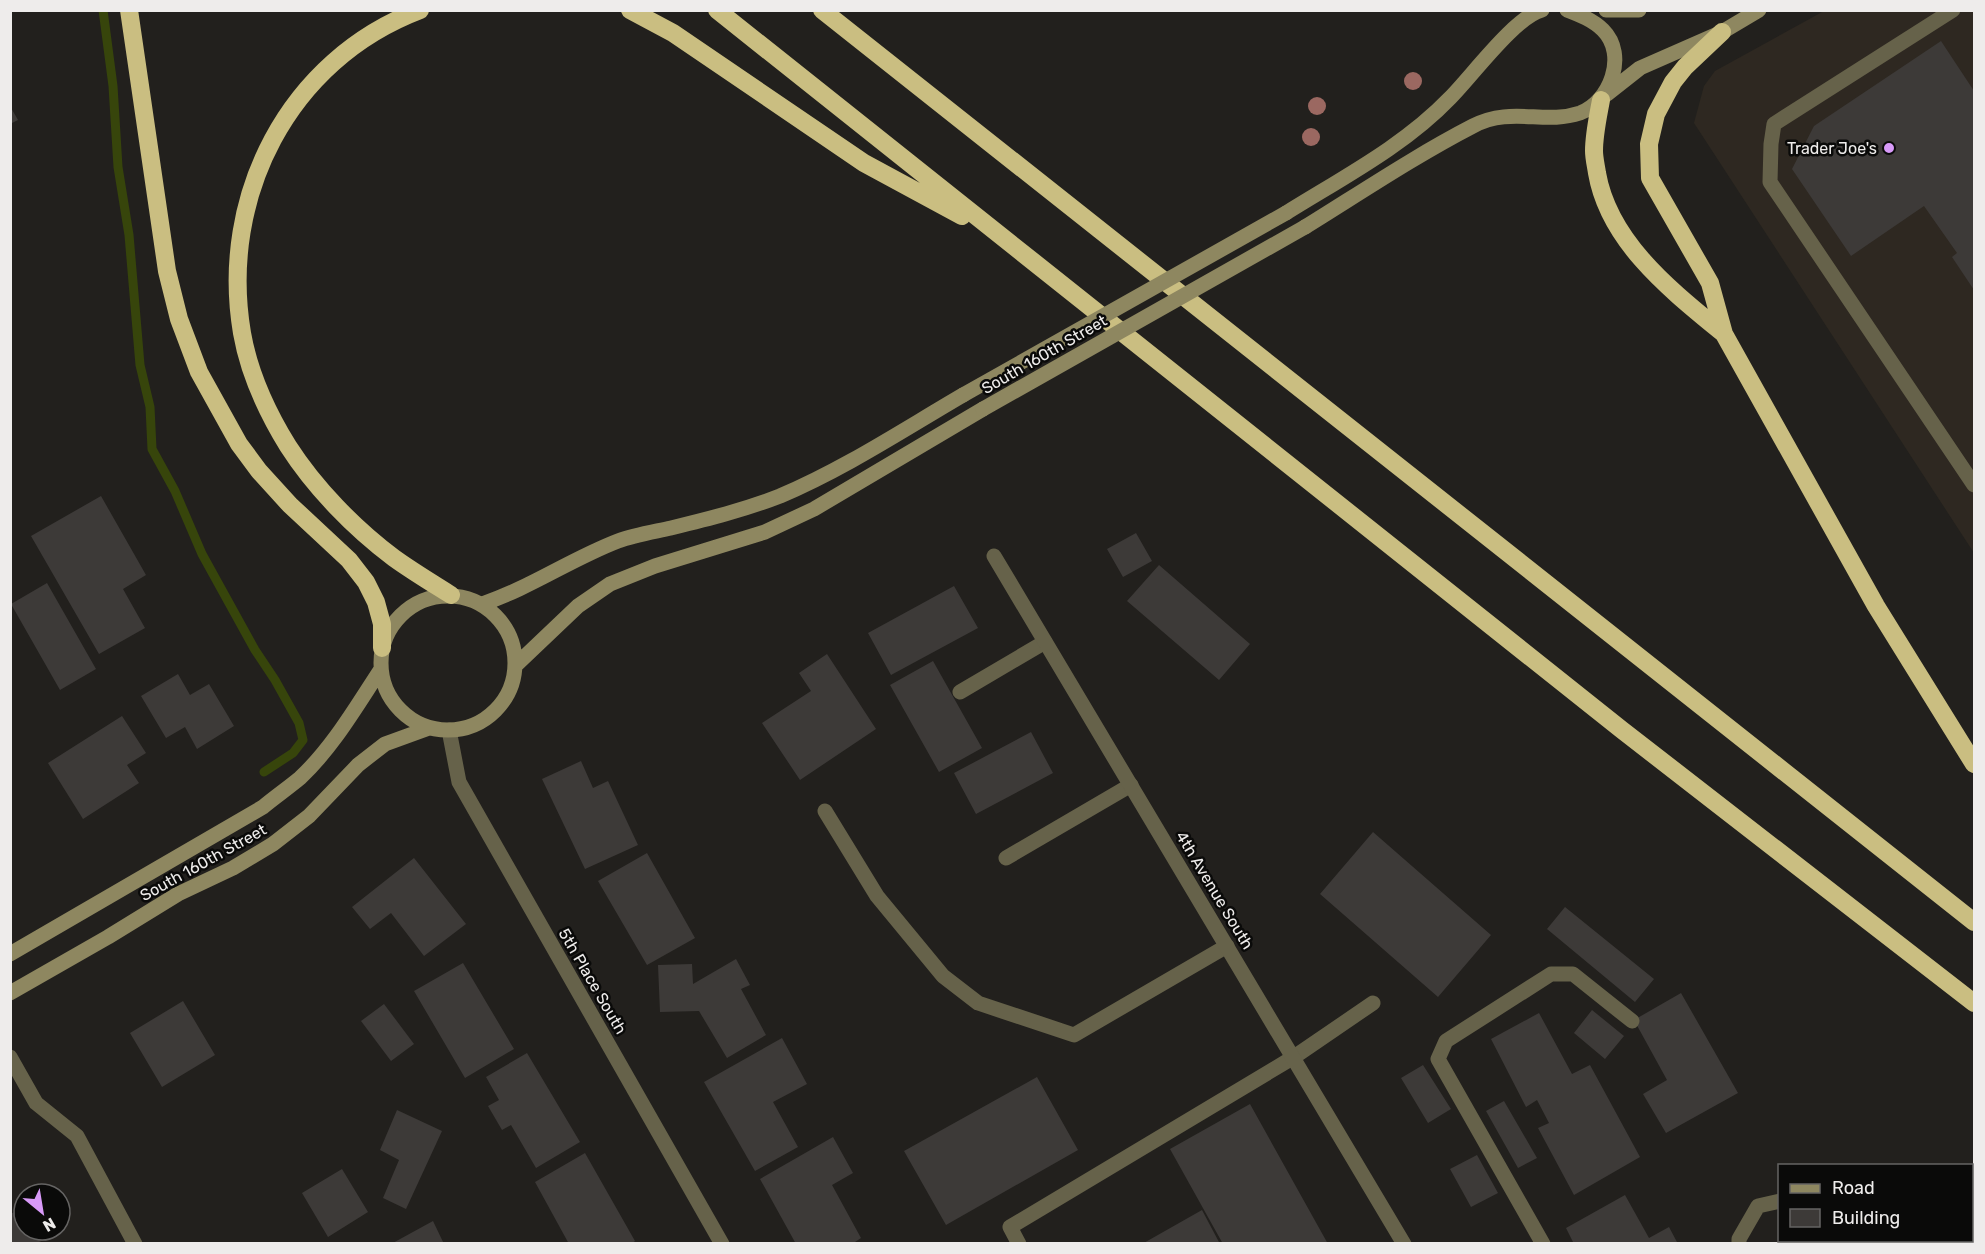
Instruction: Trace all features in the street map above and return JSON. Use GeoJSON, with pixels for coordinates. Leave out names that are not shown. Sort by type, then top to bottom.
{"type":"FeatureCollection","features":[{"type":"Feature","properties":{"kind":"highway"},"geometry":{"type":"LineString","coordinates":[[129,10],[167,272],[179,319],[199,372],[239,444],[260,471],[290,505],[349,560],[366,582],[376,602],[382,624],[382,648]]}},
{"type":"Feature","properties":{"kind":"highway"},"geometry":{"type":"LineString","coordinates":[[420,10],[369,35],[337,59],[311,84],[288,112],[265,152],[242,222],[238,258],[238,296],[242,334],[253,374],[269,412],[312,479],[333,503],[393,557],[451,595]]}},
{"type":"Feature","properties":{"kind":"highway"},"geometry":{"type":"LineString","coordinates":[[630,10],[673,33],[864,163],[1004,238]]}},
{"type":"Feature","properties":{"kind":"highway"},"geometry":{"type":"LineString","coordinates":[[717,10],[1622,730],[1974,1003]]}},
{"type":"Feature","properties":{"kind":"highway"},"geometry":{"type":"LineString","coordinates":[[822,10],[1974,922]]}},
{"type":"Feature","properties":{"kind":"highway"},"geometry":{"type":"LineString","coordinates":[[1722,32],[1685,67],[1673,82],[1656,114],[1649,144],[1650,178],[1710,283],[1724,334],[1876,606],[1974,764]]}},
{"type":"Feature","properties":{"kind":"highway"},"geometry":{"type":"LineString","coordinates":[[1601,100],[1594,152],[1599,185],[1613,219],[1630,245],[1649,267],[1684,302],[1724,334]]}},
{"type":"Feature","properties":{"kind":"main road","name":"South 160th Street"},"geometry":{"type":"LineString","coordinates":[[482,604],[504,597],[587,554],[621,540],[728,514],[780,496],[829,472],[1286,213],[1382,153],[1417,128],[1449,99],[1513,28],[1534,12],[1542,10]]}},
{"type":"Feature","properties":{"kind":"main road"},"geometry":{"type":"LineString","coordinates":[[1568,10],[1586,17],[1604,31],[1612,45],[1615,60],[1612,79],[1601,100]]}},
{"type":"Feature","properties":{"kind":"main road"},"geometry":{"type":"LineString","coordinates":[[1606,10],[1639,10]]}},
{"type":"Feature","properties":{"kind":"main road","name":"South 160th Street"},"geometry":{"type":"LineString","coordinates":[[516,665],[578,606],[610,584],[655,566],[765,532],[814,509],[983,409],[1305,227],[1421,155],[1475,125],[1497,117],[1562,117],[1582,112],[1640,69],[1722,32],[1759,10]]}},
{"type":"Feature","properties":{"kind":"main road"},"geometry":{"type":"LineString","coordinates":[[451,595],[482,604],[496,615],[507,629],[514,646],[516,665],[512,685],[502,703],[488,718],[469,727],[449,730],[429,728],[411,719],[396,706],[386,688],[381,669],[382,648],[392,626],[407,609],[428,599],[451,595]]}},
{"type":"Feature","properties":{"kind":"main road","name":"South 160th Street"},"geometry":{"type":"LineString","coordinates":[[10,954],[263,807],[300,778],[323,752],[347,721],[381,669]]}},
{"type":"Feature","properties":{"kind":"main road","name":"South 160th Street"},"geometry":{"type":"LineString","coordinates":[[10,993],[178,894],[233,868],[273,844],[309,816],[358,765],[385,744],[429,728]]}},
{"type":"Feature","properties":{"kind":"street"},"geometry":{"type":"LineString","coordinates":[[1953,10],[1774,124],[1770,182],[1974,485]]}},
{"type":"Feature","properties":{"kind":"street","name":"4th Avenue South"},"geometry":{"type":"LineString","coordinates":[[994,556],[1404,1244]]}},
{"type":"Feature","properties":{"kind":"street"},"geometry":{"type":"LineString","coordinates":[[960,692],[1045,642]]}},
{"type":"Feature","properties":{"kind":"street","name":"5th Place South"},"geometry":{"type":"LineString","coordinates":[[449,730],[459,782],[722,1244]]}},
{"type":"Feature","properties":{"kind":"street"},"geometry":{"type":"LineString","coordinates":[[1006,858],[1131,785]]}},
{"type":"Feature","properties":{"kind":"street"},"geometry":{"type":"LineString","coordinates":[[825,810],[877,896],[943,976],[978,1003],[1074,1035],[1227,946]]}},
{"type":"Feature","properties":{"kind":"street"},"geometry":{"type":"LineString","coordinates":[[1543,1244],[1438,1059],[1446,1041],[1551,974],[1573,974],[1632,1021]]}},
{"type":"Feature","properties":{"kind":"street"},"geometry":{"type":"LineString","coordinates":[[1019,1244],[1010,1227],[1294,1058],[1372,1003]]}},
{"type":"Feature","properties":{"kind":"street"},"geometry":{"type":"LineString","coordinates":[[10,1057],[36,1103],[76,1136],[135,1244]]}},
{"type":"Feature","properties":{"kind":"street"},"geometry":{"type":"LineString","coordinates":[[1739,1244],[1739,1239],[1758,1206],[1778,1201]]}},
{"type":"Feature","properties":{"kind":"shaded area"},"geometry":{"type":"Polygon","coordinates":[[[1824,11],[1974,11],[1974,553],[1694,123],[1704,86],[1715,71],[1824,11]]]}},
{"type":"Feature","properties":{"kind":"building","name":"Trader Joe's"},"geometry":{"type":"Polygon","coordinates":[[[1941,41],[1974,91],[1974,290],[1952,257],[1957,253],[1924,206],[1851,256],[1792,169],[1814,126],[1941,41]]]}},
{"type":"Feature","properties":{"kind":"building"},"geometry":{"type":"Polygon","coordinates":[[[10,106],[18,120],[10,124],[10,106]]]}},
{"type":"Feature","properties":{"kind":"building"},"geometry":{"type":"Polygon","coordinates":[[[101,496],[146,575],[123,589],[145,628],[99,654],[31,536],[101,496]]]}},
{"type":"Feature","properties":{"kind":"building"},"geometry":{"type":"Polygon","coordinates":[[[1136,533],[1152,561],[1123,577],[1107,549],[1136,533]]]}},
{"type":"Feature","properties":{"kind":"building"},"geometry":{"type":"Polygon","coordinates":[[[1159,565],[1250,644],[1219,680],[1127,601],[1159,565]]]}},
{"type":"Feature","properties":{"kind":"building"},"geometry":{"type":"Polygon","coordinates":[[[47,583],[96,669],[60,690],[11,604],[47,583]]]}},
{"type":"Feature","properties":{"kind":"building"},"geometry":{"type":"Polygon","coordinates":[[[954,586],[978,628],[891,675],[868,633],[954,586]]]}},
{"type":"Feature","properties":{"kind":"building"},"geometry":{"type":"Polygon","coordinates":[[[827,654],[876,729],[800,780],[762,723],[811,691],[799,673],[827,654]]]}},
{"type":"Feature","properties":{"kind":"building"},"geometry":{"type":"Polygon","coordinates":[[[933,661],[982,748],[939,772],[890,685],[933,661]]]}},
{"type":"Feature","properties":{"kind":"building"},"geometry":{"type":"Polygon","coordinates":[[[178,674],[190,695],[209,684],[234,726],[197,749],[185,727],[166,738],[141,696],[178,674]]]}},
{"type":"Feature","properties":{"kind":"building"},"geometry":{"type":"Polygon","coordinates":[[[122,716],[146,753],[127,765],[139,783],[83,819],[48,763],[122,716]]]}},
{"type":"Feature","properties":{"kind":"building"},"geometry":{"type":"Polygon","coordinates":[[[1031,732],[1053,773],[976,814],[954,773],[1031,732]]]}},
{"type":"Feature","properties":{"kind":"building"},"geometry":{"type":"Polygon","coordinates":[[[581,761],[593,788],[608,781],[638,845],[585,869],[542,779],[581,761]]]}},
{"type":"Feature","properties":{"kind":"building"},"geometry":{"type":"Polygon","coordinates":[[[1373,832],[1491,935],[1438,997],[1320,894],[1373,832]]]}},
{"type":"Feature","properties":{"kind":"building"},"geometry":{"type":"Polygon","coordinates":[[[647,853],[695,938],[647,965],[598,881],[647,853]]]}},
{"type":"Feature","properties":{"kind":"building"},"geometry":{"type":"Polygon","coordinates":[[[414,858],[466,924],[424,956],[391,913],[370,929],[352,907],[414,858]]]}},
{"type":"Feature","properties":{"kind":"building"},"geometry":{"type":"Polygon","coordinates":[[[1565,907],[1654,979],[1635,1002],[1547,929],[1565,907]]]}},
{"type":"Feature","properties":{"kind":"building"},"geometry":{"type":"Polygon","coordinates":[[[736,959],[750,985],[741,989],[766,1035],[727,1058],[699,1011],[660,1012],[658,965],[692,964],[693,984],[736,959]]]}},
{"type":"Feature","properties":{"kind":"building"},"geometry":{"type":"Polygon","coordinates":[[[463,963],[514,1049],[465,1078],[414,991],[463,963]]]}},
{"type":"Feature","properties":{"kind":"building"},"geometry":{"type":"Polygon","coordinates":[[[1681,993],[1738,1093],[1666,1133],[1643,1094],[1667,1080],[1634,1020],[1681,993]]]}},
{"type":"Feature","properties":{"kind":"building"},"geometry":{"type":"Polygon","coordinates":[[[183,1001],[215,1055],[162,1087],[130,1033],[183,1001]]]}},
{"type":"Feature","properties":{"kind":"building"},"geometry":{"type":"Polygon","coordinates":[[[384,1004],[414,1044],[391,1061],[361,1021],[384,1004]]]}},
{"type":"Feature","properties":{"kind":"building"},"geometry":{"type":"Polygon","coordinates":[[[1592,1010],[1624,1036],[1605,1059],[1574,1033],[1592,1010]]]}},
{"type":"Feature","properties":{"kind":"building"},"geometry":{"type":"Polygon","coordinates":[[[1539,1013],[1572,1074],[1590,1065],[1640,1157],[1574,1195],[1538,1128],[1549,1123],[1537,1100],[1526,1107],[1491,1039],[1539,1013]]]}},
{"type":"Feature","properties":{"kind":"building"},"geometry":{"type":"Polygon","coordinates":[[[782,1038],[807,1084],[773,1102],[798,1147],[755,1171],[704,1082],[782,1038]]]}},
{"type":"Feature","properties":{"kind":"building"},"geometry":{"type":"Polygon","coordinates":[[[527,1053],[580,1142],[536,1168],[511,1125],[502,1130],[488,1106],[499,1100],[486,1077],[527,1053]]]}},
{"type":"Feature","properties":{"kind":"building"},"geometry":{"type":"Polygon","coordinates":[[[1423,1065],[1451,1109],[1428,1123],[1401,1078],[1423,1065]]]}},
{"type":"Feature","properties":{"kind":"building"},"geometry":{"type":"Polygon","coordinates":[[[1037,1077],[1078,1150],[946,1225],[904,1151],[1037,1077]]]}},
{"type":"Feature","properties":{"kind":"building"},"geometry":{"type":"Polygon","coordinates":[[[1504,1101],[1537,1158],[1518,1168],[1486,1111],[1504,1101]]]}},
{"type":"Feature","properties":{"kind":"building"},"geometry":{"type":"Polygon","coordinates":[[[1250,1104],[1328,1244],[1223,1244],[1170,1149],[1250,1104]]]}},
{"type":"Feature","properties":{"kind":"building"},"geometry":{"type":"Polygon","coordinates":[[[397,1110],[442,1131],[406,1209],[383,1198],[399,1160],[380,1150],[397,1110]]]}},
{"type":"Feature","properties":{"kind":"building"},"geometry":{"type":"Polygon","coordinates":[[[833,1137],[853,1173],[832,1185],[861,1238],[852,1244],[796,1244],[760,1179],[833,1137]]]}},
{"type":"Feature","properties":{"kind":"building"},"geometry":{"type":"Polygon","coordinates":[[[585,1153],[635,1241],[631,1244],[569,1244],[535,1182],[585,1153]]]}},
{"type":"Feature","properties":{"kind":"building"},"geometry":{"type":"Polygon","coordinates":[[[1477,1155],[1498,1193],[1471,1207],[1450,1169],[1477,1155]]]}},
{"type":"Feature","properties":{"kind":"building"},"geometry":{"type":"Polygon","coordinates":[[[342,1169],[368,1212],[328,1237],[302,1193],[342,1169]]]}},
{"type":"Feature","properties":{"kind":"building"},"geometry":{"type":"Polygon","coordinates":[[[1625,1195],[1649,1238],[1669,1227],[1678,1244],[1574,1244],[1566,1228],[1625,1195]]]}},
{"type":"Feature","properties":{"kind":"building"},"geometry":{"type":"Polygon","coordinates":[[[1202,1210],[1220,1244],[1142,1244],[1202,1210]]]}},
{"type":"Feature","properties":{"kind":"building"},"geometry":{"type":"Polygon","coordinates":[[[12,1213],[12,1242],[39,1242],[40,1244],[10,1244],[10,1214],[12,1213]]]}},
{"type":"Feature","properties":{"kind":"building"},"geometry":{"type":"Polygon","coordinates":[[[433,1221],[444,1244],[391,1244],[433,1221]]]}},
{"type":"Feature","properties":{"kind":"waterway"},"geometry":{"type":"LineString","coordinates":[[103,10],[113,86],[118,167],[129,235],[140,365],[150,407],[152,449],[175,491],[202,554],[255,650],[299,723],[303,740],[293,753],[264,772]]}},
{"type":"Feature","properties":{"kind":"place","name":"Trader Joe's"},"geometry":{"type":"Point","coordinates":[1889,148]}}]}
